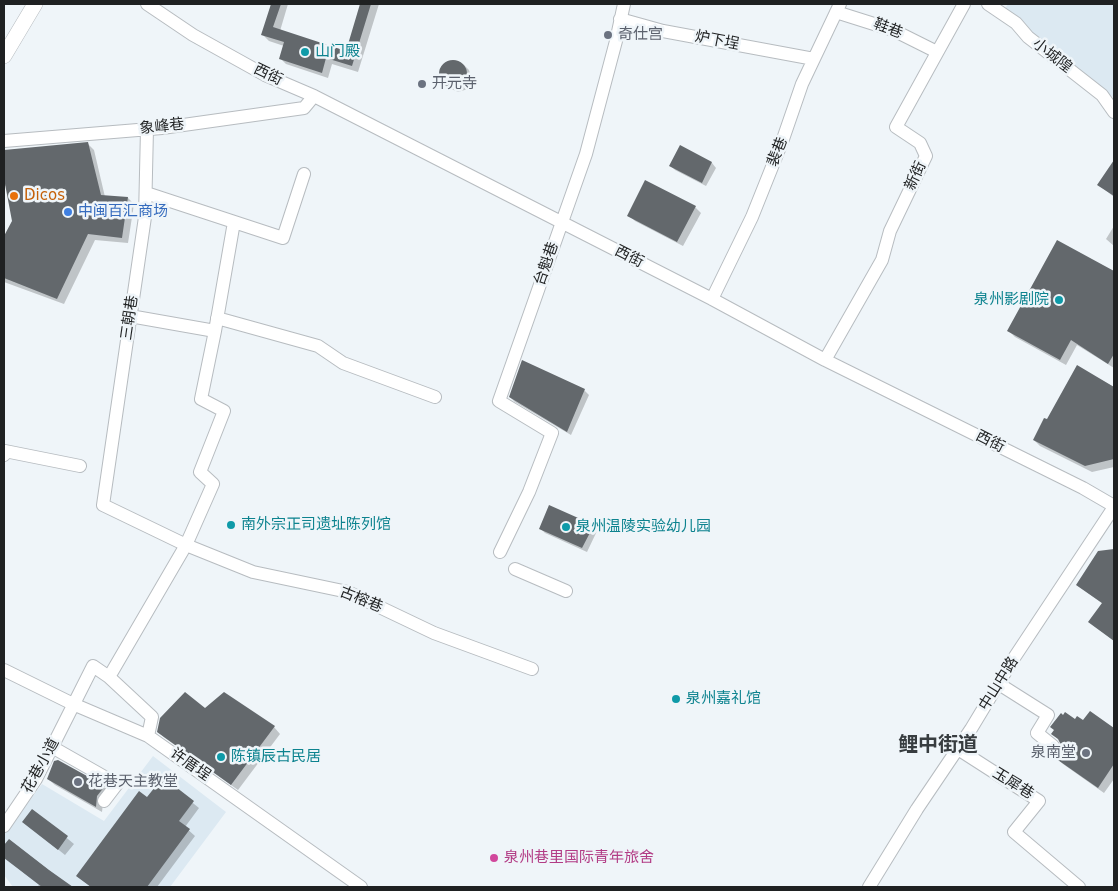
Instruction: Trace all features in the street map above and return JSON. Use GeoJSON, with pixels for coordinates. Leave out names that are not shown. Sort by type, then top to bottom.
{"type":"FeatureCollection","features":[{"type":"Feature","properties":{"kind":"main road"},"geometry":{"type":"LineString","coordinates":[[4,56],[35,4]]}},
{"type":"Feature","properties":{"kind":"street","name":"西街"},"geometry":{"type":"LineString","coordinates":[[147,4],[193,35],[266,75],[314,96],[562,222],[712,299],[825,360],[1083,488],[1114,506]]}},
{"type":"Feature","properties":{"kind":"street","name":"台魁巷"},"geometry":{"type":"LineString","coordinates":[[500,552],[529,492],[552,433],[499,401],[586,154],[624,4]]}},
{"type":"Feature","properties":{"kind":"street","name":"新街"},"geometry":{"type":"LineString","coordinates":[[825,360],[882,260],[890,231],[926,156],[920,143],[896,127],[964,4]]}},
{"type":"Feature","properties":{"kind":"street","name":"小城隍"},"geometry":{"type":"LineString","coordinates":[[988,4],[1016,23],[1028,37],[1102,95],[1114,112]]}},
{"type":"Feature","properties":{"kind":"street","name":"鞋巷"},"geometry":{"type":"LineString","coordinates":[[838,8],[893,30],[937,52]]}},
{"type":"Feature","properties":{"kind":"street","name":"裴巷"},"geometry":{"type":"LineString","coordinates":[[712,299],[752,217],[782,142],[802,84],[838,8]]}},
{"type":"Feature","properties":{"kind":"street","name":"炉下埕"},"geometry":{"type":"LineString","coordinates":[[620,20],[664,31],[814,59]]}},
{"type":"Feature","properties":{"kind":"street","name":"象峰巷"},"geometry":{"type":"LineString","coordinates":[[4,141],[147,129],[304,108],[314,96]]}},
{"type":"Feature","properties":{"kind":"street","name":"三朝巷"},"geometry":{"type":"LineString","coordinates":[[103,505],[145,217],[147,129]]}},
{"type":"Feature","properties":{"kind":"street"},"geometry":{"type":"LineString","coordinates":[[146,193],[283,238],[304,174]]}},
{"type":"Feature","properties":{"kind":"street"},"geometry":{"type":"LineString","coordinates":[[109,678],[186,546],[213,484],[200,472],[224,411],[201,399],[234,222]]}},
{"type":"Feature","properties":{"kind":"street"},"geometry":{"type":"LineString","coordinates":[[130,316],[216,324],[318,346],[343,363],[434,397]]}},
{"type":"Feature","properties":{"kind":"street"},"geometry":{"type":"LineString","coordinates":[[4,455],[5,451],[80,466]]}},
{"type":"Feature","properties":{"kind":"street","name":"古榕巷"},"geometry":{"type":"LineString","coordinates":[[103,505],[186,546],[253,572],[348,592],[434,633],[532,669]]}},
{"type":"Feature","properties":{"kind":"street","name":"中山中路"},"geometry":{"type":"LineString","coordinates":[[869,887],[917,809],[958,749],[1114,506]]}},
{"type":"Feature","properties":{"kind":"street"},"geometry":{"type":"LineString","coordinates":[[515,569],[566,591]]}},
{"type":"Feature","properties":{"kind":"street"},"geometry":{"type":"LineString","coordinates":[[73,704],[93,666],[152,717],[148,736]]}},
{"type":"Feature","properties":{"kind":"street","name":"许厝埕"},"geometry":{"type":"LineString","coordinates":[[4,670],[73,704],[148,736],[361,887]]}},
{"type":"Feature","properties":{"kind":"street"},"geometry":{"type":"LineString","coordinates":[[999,684],[1048,715],[1037,733],[1052,746]]}},
{"type":"Feature","properties":{"kind":"street","name":"花巷小道"},"geometry":{"type":"LineString","coordinates":[[4,826],[36,779],[73,704]]}},
{"type":"Feature","properties":{"kind":"street"},"geometry":{"type":"LineString","coordinates":[[52,747],[117,784],[104,802]]}},
{"type":"Feature","properties":{"kind":"street","name":"玉犀巷"},"geometry":{"type":"LineString","coordinates":[[958,749],[1038,801],[1014,832],[1079,887]]}},
{"type":"Feature","properties":{"kind":"shaded area"},"geometry":{"type":"Polygon","coordinates":[[[1008,4],[1114,4],[1114,98],[1004,10],[1008,4]]]}},
{"type":"Feature","properties":{"kind":"shaded area"},"geometry":{"type":"Polygon","coordinates":[[[153,756],[226,812],[170,887],[13,887],[4,875],[4,835],[42,784],[104,821],[153,756]]]}},
{"type":"Feature","properties":{"kind":"building"},"geometry":{"type":"Polygon","coordinates":[[[271,4],[281,4],[273,27],[346,51],[360,4],[371,4],[352,66],[326,58],[322,73],[279,59],[284,42],[261,35],[271,4]]]}},
{"type":"Feature","properties":{"kind":"building"},"geometry":{"type":"Polygon","coordinates":[[[453,60],[463,64],[467,74],[463,84],[453,88],[443,84],[439,74],[443,64],[453,60]]]}},
{"type":"Feature","properties":{"kind":"building","name":"中闽百汇商场"},"geometry":{"type":"Polygon","coordinates":[[[88,142],[101,195],[128,197],[122,238],[88,234],[57,299],[4,278],[4,236],[12,221],[4,183],[4,150],[88,142]]]}},
{"type":"Feature","properties":{"kind":"building"},"geometry":{"type":"Polygon","coordinates":[[[680,145],[712,162],[702,183],[669,166],[680,145]]]}},
{"type":"Feature","properties":{"kind":"building"},"geometry":{"type":"Polygon","coordinates":[[[1114,160],[1114,196],[1097,185],[1114,160]]]}},
{"type":"Feature","properties":{"kind":"building"},"geometry":{"type":"Polygon","coordinates":[[[645,180],[696,206],[677,242],[627,216],[645,180]]]}},
{"type":"Feature","properties":{"kind":"building","name":"泉州影剧院"},"geometry":{"type":"Polygon","coordinates":[[[1057,240],[1114,271],[1114,354],[1108,364],[1071,340],[1060,360],[1007,331],[1057,240]]]}},
{"type":"Feature","properties":{"kind":"building"},"geometry":{"type":"Polygon","coordinates":[[[522,360],[585,389],[567,432],[509,397],[522,360]]]}},
{"type":"Feature","properties":{"kind":"building"},"geometry":{"type":"Polygon","coordinates":[[[1077,365],[1114,387],[1114,459],[1085,466],[1033,440],[1044,418],[1047,419],[1077,365]]]}},
{"type":"Feature","properties":{"kind":"building","name":"泉州温陵实验幼儿园"},"geometry":{"type":"Polygon","coordinates":[[[549,505],[594,525],[582,548],[539,529],[549,505]]]}},
{"type":"Feature","properties":{"kind":"building"},"geometry":{"type":"Polygon","coordinates":[[[1114,549],[1114,641],[1088,622],[1102,603],[1076,585],[1098,551],[1114,549]]]}},
{"type":"Feature","properties":{"kind":"building","name":"陈镇辰古民居"},"geometry":{"type":"Polygon","coordinates":[[[185,692],[205,708],[224,692],[275,726],[231,785],[157,732],[160,718],[185,692]]]}},
{"type":"Feature","properties":{"kind":"building","name":"泉南堂"},"geometry":{"type":"Polygon","coordinates":[[[1090,711],[1114,728],[1114,764],[1098,788],[1055,758],[1062,747],[1058,739],[1051,734],[1054,730],[1050,727],[1061,713],[1063,715],[1065,712],[1075,719],[1077,716],[1083,720],[1090,711]]]}},
{"type":"Feature","properties":{"kind":"building","name":"花巷天主教堂"},"geometry":{"type":"Polygon","coordinates":[[[58,760],[105,786],[97,796],[96,807],[47,779],[54,761],[58,760]]]}},
{"type":"Feature","properties":{"kind":"building"},"geometry":{"type":"Polygon","coordinates":[[[163,777],[194,801],[179,821],[190,829],[147,887],[91,887],[76,876],[139,791],[147,797],[163,777]]]}},
{"type":"Feature","properties":{"kind":"building"},"geometry":{"type":"Polygon","coordinates":[[[32,809],[68,836],[58,850],[22,822],[32,809]]]}},
{"type":"Feature","properties":{"kind":"building"},"geometry":{"type":"Polygon","coordinates":[[[9,839],[73,887],[42,887],[4,858],[4,845],[9,839]]]}},
{"type":"Feature","properties":{"kind":"place","name":"奇仕宫"},"geometry":{"type":"Point","coordinates":[608,35]}},
{"type":"Feature","properties":{"kind":"place","name":"山门殿"},"geometry":{"type":"Point","coordinates":[305,52]}},
{"type":"Feature","properties":{"kind":"place","name":"开元寺"},"geometry":{"type":"Point","coordinates":[422,84]}},
{"type":"Feature","properties":{"kind":"place","name":"Dicos"},"geometry":{"type":"Point","coordinates":[14,196]}},
{"type":"Feature","properties":{"kind":"place","name":"中闽百汇商场"},"geometry":{"type":"Point","coordinates":[68,212]}},
{"type":"Feature","properties":{"kind":"place","name":"泉州影剧院"},"geometry":{"type":"Point","coordinates":[1059,300]}},
{"type":"Feature","properties":{"kind":"place","name":"南外宗正司遗址陈列馆"},"geometry":{"type":"Point","coordinates":[231,525]}},
{"type":"Feature","properties":{"kind":"place","name":"泉州温陵实验幼儿园"},"geometry":{"type":"Point","coordinates":[566,527]}},
{"type":"Feature","properties":{"kind":"place","name":"泉州嘉礼馆"},"geometry":{"type":"Point","coordinates":[676,699]}},
{"type":"Feature","properties":{"kind":"place","name":"泉南堂"},"geometry":{"type":"Point","coordinates":[1086,753]}},
{"type":"Feature","properties":{"kind":"place","name":"陈镇辰古民居"},"geometry":{"type":"Point","coordinates":[221,757]}},
{"type":"Feature","properties":{"kind":"place","name":"花巷天主教堂"},"geometry":{"type":"Point","coordinates":[78,782]}},
{"type":"Feature","properties":{"kind":"place","name":"泉州巷里国际青年旅舍"},"geometry":{"type":"Point","coordinates":[494,858]}},
{"type":"Feature","properties":{"kind":"district","name":"鲤中街道"},"geometry":{"type":"Point","coordinates":[938,746]}}]}
